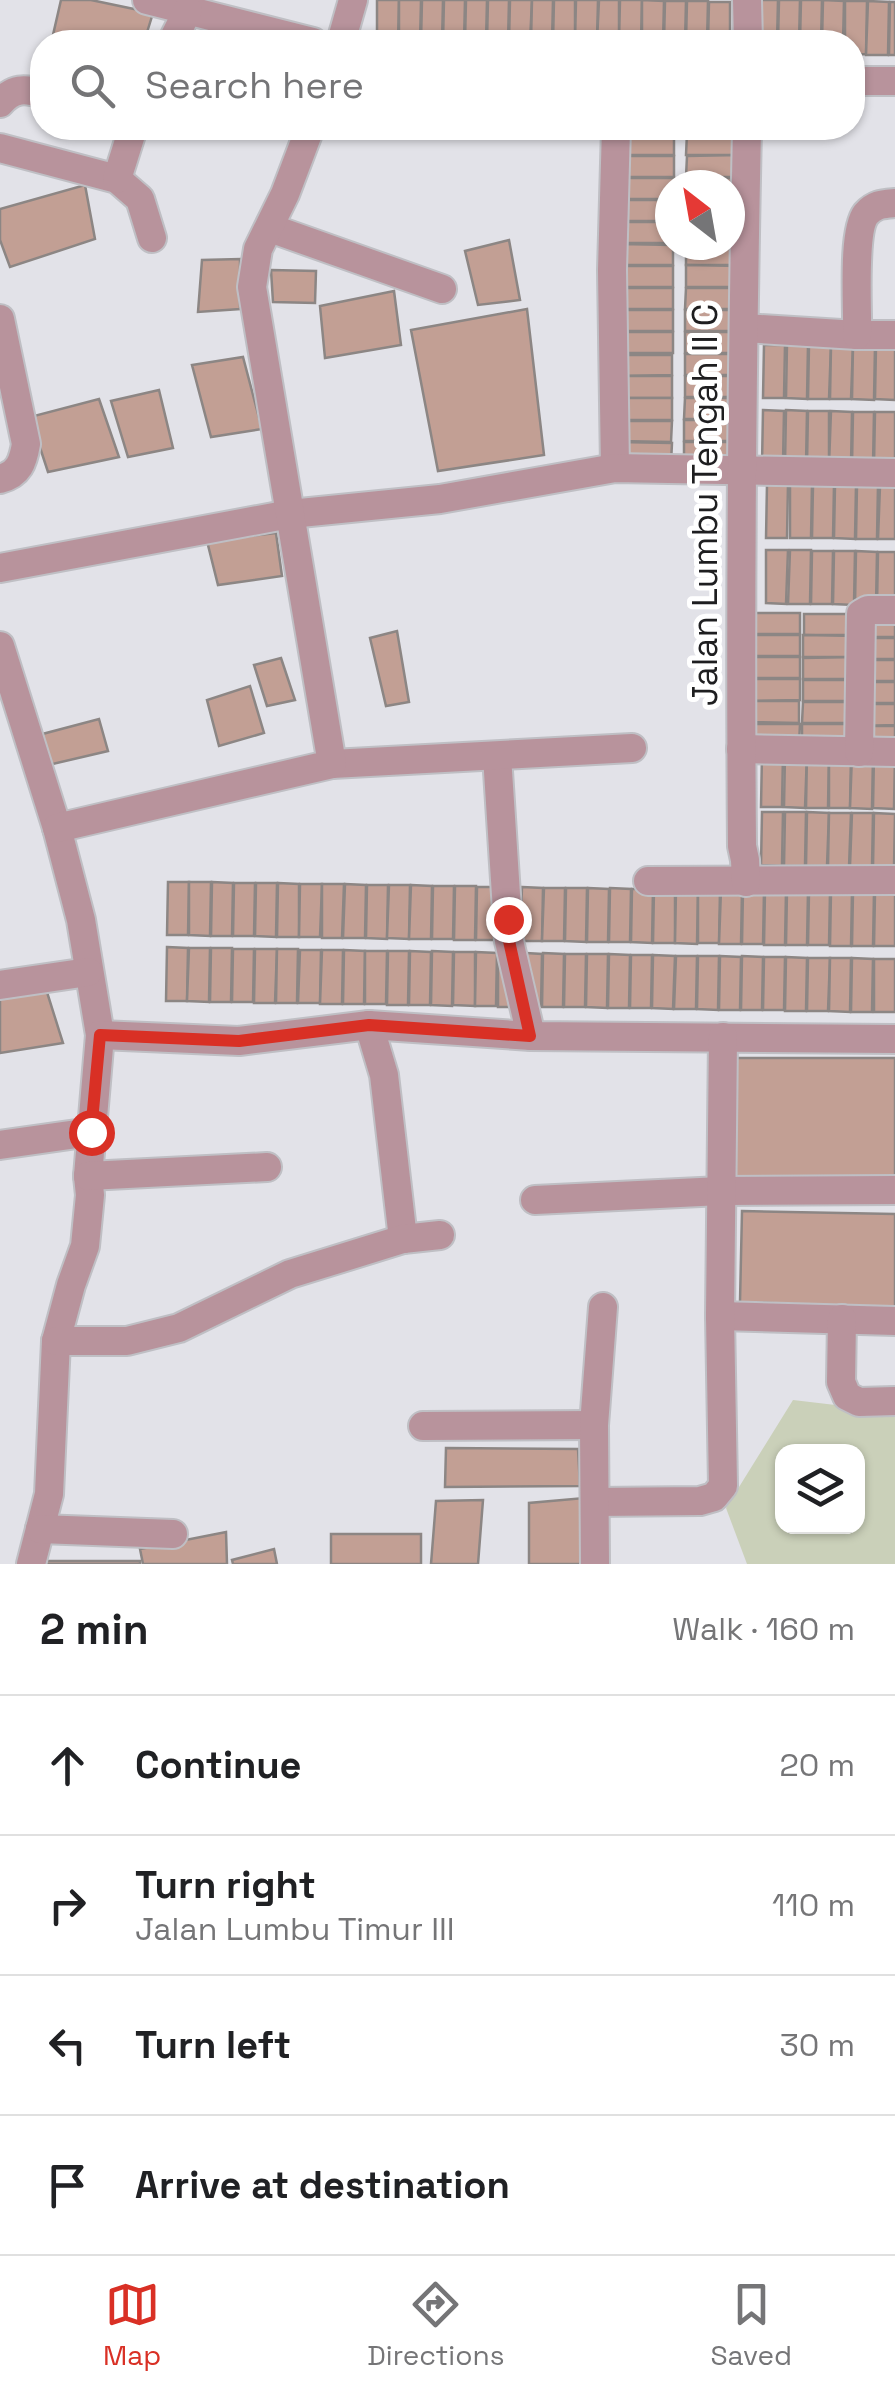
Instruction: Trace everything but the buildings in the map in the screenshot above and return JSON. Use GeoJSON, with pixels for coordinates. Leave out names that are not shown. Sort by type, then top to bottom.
{"type":"FeatureCollection","features":[{"type":"Feature","properties":{"kind":"street"},"geometry":{"type":"LineString","coordinates":[[147,0],[266,30]]}},
{"type":"Feature","properties":{"kind":"street"},"geometry":{"type":"LineString","coordinates":[[345,30],[353,0]]}},
{"type":"Feature","properties":{"kind":"street"},"geometry":{"type":"LineString","coordinates":[[747,0],[748,30]]}},
{"type":"Feature","properties":{"kind":"street"},"geometry":{"type":"LineString","coordinates":[[178,30],[188,10]]}},
{"type":"Feature","properties":{"kind":"street"},"geometry":{"type":"LineString","coordinates":[[865,81],[895,81]]}},
{"type":"Feature","properties":{"kind":"street"},"geometry":{"type":"LineString","coordinates":[[0,103],[6,96],[30,90]]}},
{"type":"Feature","properties":{"kind":"street"},"geometry":{"type":"LineString","coordinates":[[117,179],[130,140]]}},
{"type":"Feature","properties":{"kind":"street"},"geometry":{"type":"LineString","coordinates":[[305,140],[258,249],[252,286],[332,764]]}},
{"type":"Feature","properties":{"kind":"street"},"geometry":{"type":"LineString","coordinates":[[614,468],[612,270],[616,140]]}},
{"type":"Feature","properties":{"kind":"street","name":"Jalan Lumbu Tengah II C"},"geometry":{"type":"LineString","coordinates":[[746,882],[741,749],[747,140]]}},
{"type":"Feature","properties":{"kind":"street"},"geometry":{"type":"LineString","coordinates":[[0,148],[117,179],[140,199],[152,238]]}},
{"type":"Feature","properties":{"kind":"street"},"geometry":{"type":"LineString","coordinates":[[858,335],[858,235],[864,217],[878,204],[895,203]]}},
{"type":"Feature","properties":{"kind":"street"},"geometry":{"type":"LineString","coordinates":[[270,228],[442,289]]}},
{"type":"Feature","properties":{"kind":"street"},"geometry":{"type":"LineString","coordinates":[[0,320],[26,444],[24,461],[12,476],[0,479]]}},
{"type":"Feature","properties":{"kind":"street"},"geometry":{"type":"LineString","coordinates":[[744,328],[895,335]]}},
{"type":"Feature","properties":{"kind":"street"},"geometry":{"type":"LineString","coordinates":[[0,568],[290,514],[440,499],[614,468],[895,473]]}},
{"type":"Feature","properties":{"kind":"street"},"geometry":{"type":"LineString","coordinates":[[859,752],[861,614],[868,610],[895,610]]}},
{"type":"Feature","properties":{"kind":"street"},"geometry":{"type":"LineString","coordinates":[[0,646],[8,700],[57,828],[81,920],[100,1035],[85,1246],[56,1341],[49,1494],[31,1564]]}},
{"type":"Feature","properties":{"kind":"street"},"geometry":{"type":"LineString","coordinates":[[57,828],[332,764],[632,748]]}},
{"type":"Feature","properties":{"kind":"street"},"geometry":{"type":"LineString","coordinates":[[741,749],[895,752]]}},
{"type":"Feature","properties":{"kind":"street"},"geometry":{"type":"LineString","coordinates":[[497,756],[509,941],[530,1036]]}},
{"type":"Feature","properties":{"kind":"street"},"geometry":{"type":"LineString","coordinates":[[648,882],[895,880]]}},
{"type":"Feature","properties":{"kind":"street"},"geometry":{"type":"LineString","coordinates":[[0,986],[88,972]]}},
{"type":"Feature","properties":{"kind":"street"},"geometry":{"type":"LineString","coordinates":[[369,1025],[384,1076],[404,1239]]}},
{"type":"Feature","properties":{"kind":"street"},"geometry":{"type":"LineString","coordinates":[[100,1035],[239,1041],[369,1025],[530,1036],[895,1039]]}},
{"type":"Feature","properties":{"kind":"street"},"geometry":{"type":"LineString","coordinates":[[595,1502],[700,1501],[714,1497],[723,1486],[723,1037]]}},
{"type":"Feature","properties":{"kind":"street"},"geometry":{"type":"LineString","coordinates":[[0,1146],[91,1132]]}},
{"type":"Feature","properties":{"kind":"street"},"geometry":{"type":"LineString","coordinates":[[88,1176],[267,1166]]}},
{"type":"Feature","properties":{"kind":"street"},"geometry":{"type":"LineString","coordinates":[[535,1200],[721,1191],[895,1190]]}},
{"type":"Feature","properties":{"kind":"street"},"geometry":{"type":"LineString","coordinates":[[56,1341],[127,1342],[179,1328],[290,1274],[404,1239],[440,1235]]}},
{"type":"Feature","properties":{"kind":"street"},"geometry":{"type":"LineString","coordinates":[[595,1564],[594,1425],[603,1307]]}},
{"type":"Feature","properties":{"kind":"street"},"geometry":{"type":"LineString","coordinates":[[720,1316],[895,1321]]}},
{"type":"Feature","properties":{"kind":"street"},"geometry":{"type":"LineString","coordinates":[[842,1320],[841,1382],[847,1396],[858,1402],[895,1401]]}},
{"type":"Feature","properties":{"kind":"street"},"geometry":{"type":"LineString","coordinates":[[423,1426],[594,1425]]}},
{"type":"Feature","properties":{"kind":"street"},"geometry":{"type":"LineString","coordinates":[[40,1529],[173,1534]]}},
{"type":"Feature","properties":{"kind":"green space"},"geometry":{"type":"Polygon","coordinates":[[[793,1400],[895,1412],[895,1564],[747,1564],[726,1508],[793,1400]]]}},
{"type":"Feature","properties":{"kind":"route"},"geometry":{"type":"LineString","coordinates":[[91,1132],[100,1035],[239,1041],[369,1025],[530,1036],[509,941],[508,919]]}}]}
